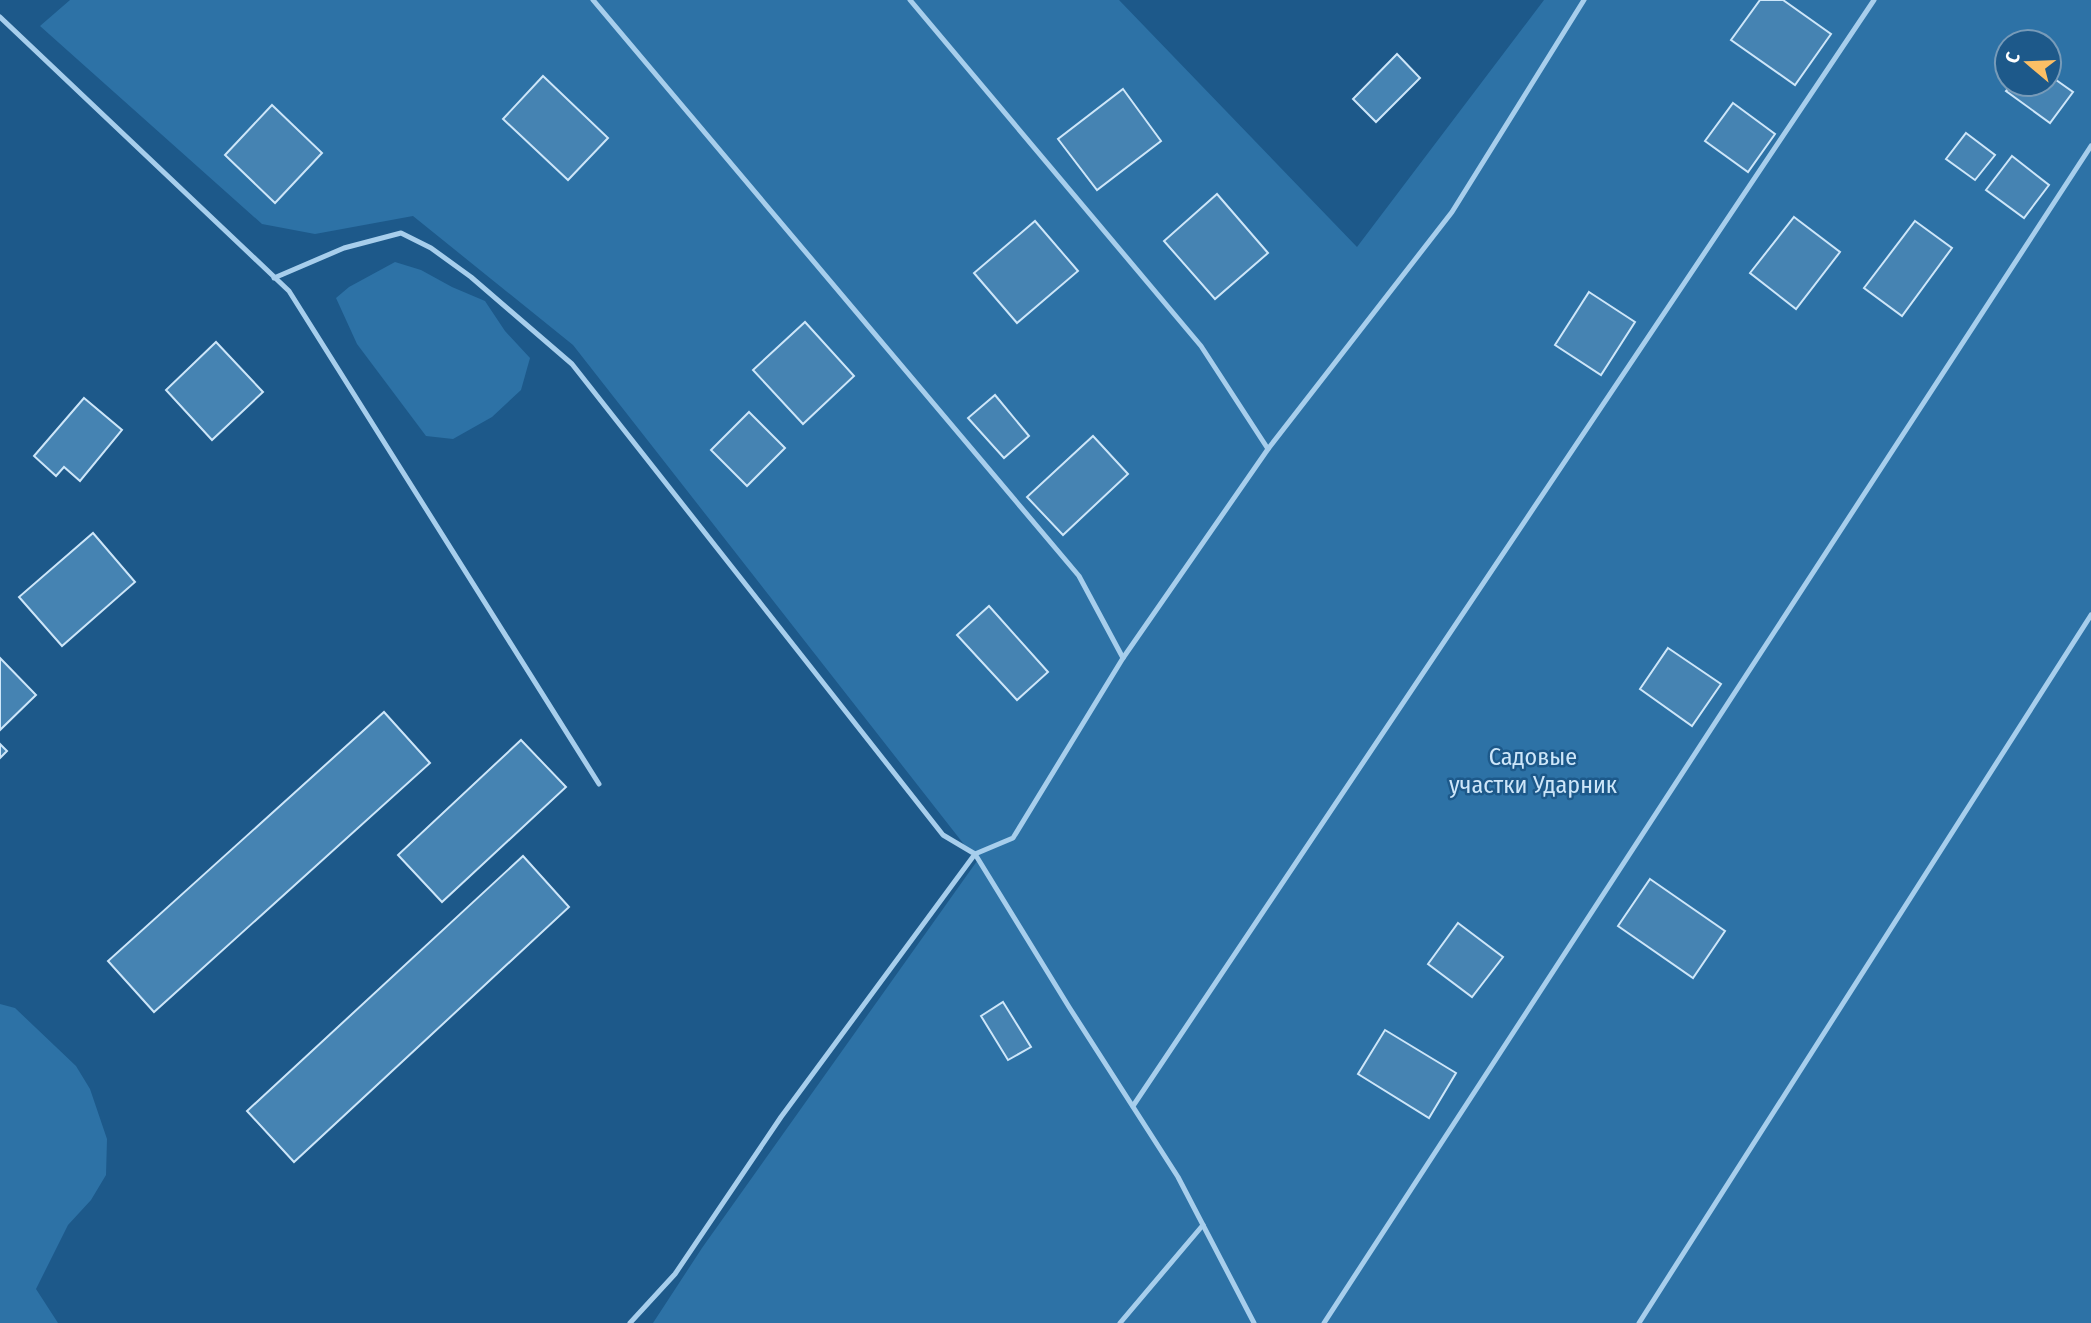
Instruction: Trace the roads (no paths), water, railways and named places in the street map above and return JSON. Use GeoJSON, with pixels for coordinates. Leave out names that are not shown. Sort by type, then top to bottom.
{"type":"FeatureCollection","features":[{"type":"Feature","properties":{"kind":"lane"},"geometry":{"type":"LineString","coordinates":[[593,0],[1079,576],[1123,658]]}},
{"type":"Feature","properties":{"kind":"lane"},"geometry":{"type":"LineString","coordinates":[[910,0],[1200,346],[1268,449]]}},
{"type":"Feature","properties":{"kind":"lane"},"geometry":{"type":"LineString","coordinates":[[630,1323],[675,1274],[781,1117],[975,853],[1013,838],[1123,658],[1268,449],[1452,212],[1584,0]]}},
{"type":"Feature","properties":{"kind":"lane"},"geometry":{"type":"LineString","coordinates":[[1133,1106],[1874,0]]}},
{"type":"Feature","properties":{"kind":"lane"},"geometry":{"type":"LineString","coordinates":[[0,18],[289,291],[599,784]]}},
{"type":"Feature","properties":{"kind":"lane"},"geometry":{"type":"LineString","coordinates":[[1324,1323],[2091,146]]}},
{"type":"Feature","properties":{"kind":"lane"},"geometry":{"type":"LineString","coordinates":[[274,278],[344,248],[401,233],[431,248],[471,277],[572,364],[943,835],[975,853],[1178,1177],[1254,1323]]}},
{"type":"Feature","properties":{"kind":"lane"},"geometry":{"type":"LineString","coordinates":[[1639,1323],[2091,615]]}},
{"type":"Feature","properties":{"kind":"lane"},"geometry":{"type":"LineString","coordinates":[[1120,1323],[1203,1225]]}},
{"type":"Feature","properties":{"kind":"park label","name":"Садовые участки Ударник"},"geometry":{"type":"Point","coordinates":[1533,771]}}]}
